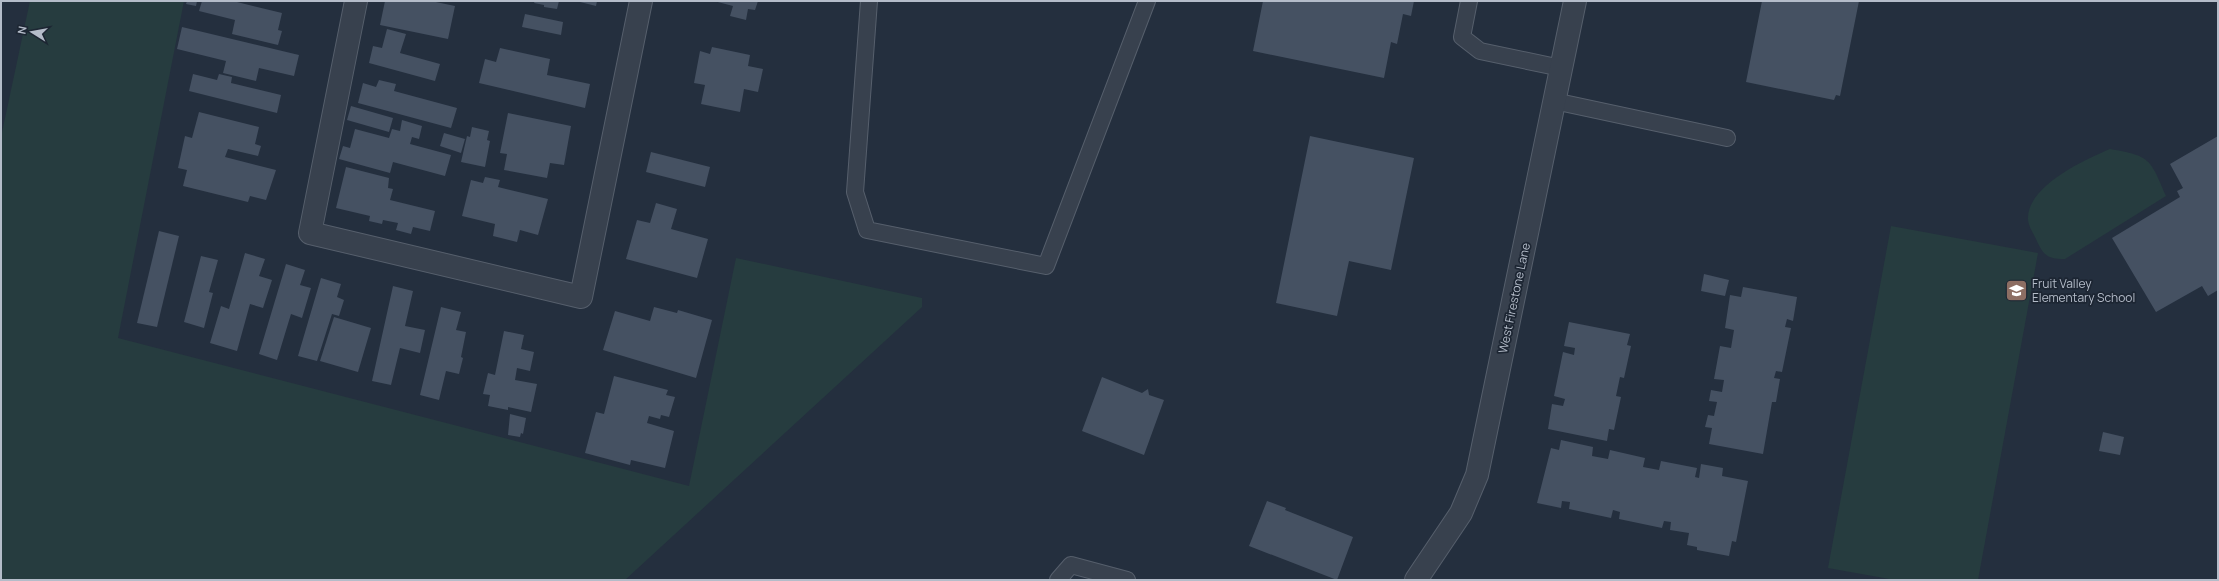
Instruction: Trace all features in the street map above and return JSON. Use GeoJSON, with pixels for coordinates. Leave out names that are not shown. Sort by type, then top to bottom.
{"type":"FeatureCollection","features":[{"type":"Feature","properties":{"kind":"street"},"geometry":{"type":"LineString","coordinates":[[356,1],[310,233],[581,297],[641,1]]}},
{"type":"Feature","properties":{"kind":"street","name":"West Firestone Lane"},"geometry":{"type":"LineString","coordinates":[[1416,580],[1461,513],[1477,475],[1575,1]]}},
{"type":"Feature","properties":{"kind":"lane"},"geometry":{"type":"LineString","coordinates":[[869,1],[855,192],[867,230],[1046,266],[1147,1]]}},
{"type":"Feature","properties":{"kind":"lane"},"geometry":{"type":"LineString","coordinates":[[1469,1],[1462,36],[1480,51],[1561,68]]}},
{"type":"Feature","properties":{"kind":"lane"},"geometry":{"type":"LineString","coordinates":[[1554,101],[1727,138]]}},
{"type":"Feature","properties":{"kind":"lane"},"geometry":{"type":"LineString","coordinates":[[1058,580],[1071,565],[1127,580]]}},
{"type":"Feature","properties":{"kind":"green space"},"geometry":{"type":"Polygon","coordinates":[[[30,1],[184,1],[118,338],[689,486],[736,258],[922,298],[922,307],[625,580],[1,580],[1,137],[30,1]]]}},
{"type":"Feature","properties":{"kind":"green space"},"geometry":{"type":"Polygon","coordinates":[[[2110,149],[2133,154],[2147,161],[2152,166],[2166,196],[2065,259],[2054,258],[2046,255],[2028,221],[2030,207],[2047,185],[2059,176],[2072,167],[2110,149]]]}},
{"type":"Feature","properties":{"kind":"green space"},"geometry":{"type":"Polygon","coordinates":[[[1891,226],[2038,253],[1978,580],[1895,580],[1828,568],[1891,226]]]}},
{"type":"Feature","properties":{"kind":"building"},"geometry":{"type":"Polygon","coordinates":[[[187,1],[197,1],[196,6],[186,4],[187,1]]]}},
{"type":"Feature","properties":{"kind":"building"},"geometry":{"type":"Polygon","coordinates":[[[202,1],[233,1],[282,13],[278,30],[282,31],[278,45],[232,34],[235,20],[199,11],[202,1]]]}},
{"type":"Feature","properties":{"kind":"building"},"geometry":{"type":"Polygon","coordinates":[[[385,1],[431,1],[455,6],[448,39],[380,25],[385,1]]]}},
{"type":"Feature","properties":{"kind":"building"},"geometry":{"type":"Polygon","coordinates":[[[535,1],[559,1],[557,9],[544,7],[544,5],[534,3],[535,1]]]}},
{"type":"Feature","properties":{"kind":"building"},"geometry":{"type":"Polygon","coordinates":[[[576,1],[597,1],[596,6],[576,1]]]}},
{"type":"Feature","properties":{"kind":"building"},"geometry":{"type":"Polygon","coordinates":[[[714,1],[758,1],[755,10],[748,9],[746,20],[730,16],[733,6],[714,1]]]}},
{"type":"Feature","properties":{"kind":"building"},"geometry":{"type":"Polygon","coordinates":[[[1263,1],[1414,1],[1411,16],[1403,14],[1397,44],[1391,42],[1384,78],[1253,51],[1263,1]]]}},
{"type":"Feature","properties":{"kind":"building"},"geometry":{"type":"Polygon","coordinates":[[[1762,1],[1859,1],[1840,96],[1836,95],[1834,100],[1746,82],[1762,1]]]}},
{"type":"Feature","properties":{"kind":"building"},"geometry":{"type":"Polygon","coordinates":[[[525,14],[563,22],[561,35],[522,27],[525,14]]]}},
{"type":"Feature","properties":{"kind":"building"},"geometry":{"type":"Polygon","coordinates":[[[182,27],[299,55],[294,76],[259,68],[256,81],[223,73],[226,61],[177,49],[182,27]]]}},
{"type":"Feature","properties":{"kind":"building"},"geometry":{"type":"Polygon","coordinates":[[[387,29],[406,34],[400,53],[440,64],[435,81],[369,63],[373,46],[382,48],[387,29]]]}},
{"type":"Feature","properties":{"kind":"building"},"geometry":{"type":"Polygon","coordinates":[[[712,47],[750,55],[748,66],[763,69],[758,92],[744,89],[740,112],[701,104],[705,85],[694,83],[700,51],[710,54],[712,47]]]}},
{"type":"Feature","properties":{"kind":"building"},"geometry":{"type":"Polygon","coordinates":[[[500,48],[550,59],[547,75],[590,84],[585,108],[479,83],[485,59],[496,62],[500,48]]]}},
{"type":"Feature","properties":{"kind":"building"},"geometry":{"type":"Polygon","coordinates":[[[193,74],[217,80],[219,74],[232,77],[231,83],[281,95],[277,113],[189,91],[193,74]]]}},
{"type":"Feature","properties":{"kind":"building"},"geometry":{"type":"Polygon","coordinates":[[[379,80],[396,84],[394,91],[457,108],[451,128],[358,103],[363,83],[376,87],[379,80]]]}},
{"type":"Feature","properties":{"kind":"building"},"geometry":{"type":"Polygon","coordinates":[[[351,106],[393,118],[389,132],[347,120],[351,106]]]}},
{"type":"Feature","properties":{"kind":"building"},"geometry":{"type":"Polygon","coordinates":[[[199,112],[259,127],[255,144],[261,146],[258,156],[228,149],[225,157],[276,170],[266,200],[250,196],[248,202],[183,186],[187,170],[178,168],[185,136],[192,138],[199,112]]]}},
{"type":"Feature","properties":{"kind":"building"},"geometry":{"type":"Polygon","coordinates":[[[508,113],[571,126],[564,165],[550,163],[547,178],[504,170],[507,154],[500,153],[508,113]]]}},
{"type":"Feature","properties":{"kind":"building"},"geometry":{"type":"Polygon","coordinates":[[[402,120],[422,126],[419,139],[412,137],[410,144],[451,155],[445,176],[393,162],[390,173],[339,159],[343,146],[350,148],[355,129],[389,138],[392,129],[400,131],[402,120]]]}},
{"type":"Feature","properties":{"kind":"building"},"geometry":{"type":"Polygon","coordinates":[[[472,127],[489,131],[487,140],[490,141],[485,167],[461,162],[467,136],[470,137],[472,127]]]}},
{"type":"Feature","properties":{"kind":"building"},"geometry":{"type":"Polygon","coordinates":[[[444,133],[465,139],[461,153],[440,146],[444,133]]]}},
{"type":"Feature","properties":{"kind":"building"},"geometry":{"type":"Polygon","coordinates":[[[1310,136],[1414,158],[1391,270],[1349,261],[1337,316],[1276,303],[1310,136]]]}},
{"type":"Feature","properties":{"kind":"building"},"geometry":{"type":"Polygon","coordinates":[[[2218,136],[2218,290],[2208,296],[2202,286],[2156,312],[2112,238],[2180,197],[2177,191],[2183,188],[2170,164],[2218,136]]]}},
{"type":"Feature","properties":{"kind":"building"},"geometry":{"type":"Polygon","coordinates":[[[651,152],[710,167],[705,187],[646,172],[651,152]]]}},
{"type":"Feature","properties":{"kind":"building"},"geometry":{"type":"Polygon","coordinates":[[[346,167],[389,178],[388,188],[393,189],[390,200],[435,211],[430,231],[413,227],[411,234],[396,230],[398,223],[383,220],[382,224],[369,221],[370,216],[336,208],[346,167]]]}},
{"type":"Feature","properties":{"kind":"building"},"geometry":{"type":"Polygon","coordinates":[[[485,177],[500,180],[498,187],[548,199],[538,235],[520,230],[517,242],[493,236],[495,224],[462,216],[471,180],[483,183],[485,177]]]}},
{"type":"Feature","properties":{"kind":"building"},"geometry":{"type":"Polygon","coordinates":[[[656,203],[677,209],[671,229],[708,239],[697,278],[626,259],[637,220],[650,223],[656,203]]]}},
{"type":"Feature","properties":{"kind":"building"},"geometry":{"type":"Polygon","coordinates":[[[159,231],[179,236],[157,327],[137,323],[159,231]]]}},
{"type":"Feature","properties":{"kind":"building"},"geometry":{"type":"Polygon","coordinates":[[[245,253],[265,259],[259,276],[272,280],[263,308],[250,304],[237,351],[210,343],[221,306],[229,309],[245,253]]]}},
{"type":"Feature","properties":{"kind":"building"},"geometry":{"type":"Polygon","coordinates":[[[201,256],[218,260],[209,292],[213,293],[204,328],[184,322],[201,256]]]}},
{"type":"Feature","properties":{"kind":"building"},"geometry":{"type":"Polygon","coordinates":[[[286,264],[305,270],[300,285],[311,288],[302,318],[291,314],[277,360],[259,354],[286,264]]]}},
{"type":"Feature","properties":{"kind":"building"},"geometry":{"type":"Polygon","coordinates":[[[1704,274],[1729,280],[1725,296],[1701,291],[1704,274]]]}},
{"type":"Feature","properties":{"kind":"building"},"geometry":{"type":"Polygon","coordinates":[[[321,278],[341,284],[337,297],[344,300],[339,316],[332,314],[317,361],[298,356],[321,278]]]}},
{"type":"Feature","properties":{"kind":"building"},"geometry":{"type":"Polygon","coordinates":[[[393,286],[413,291],[405,326],[425,330],[420,353],[400,348],[391,385],[372,381],[393,286]]]}},
{"type":"Feature","properties":{"kind":"building"},"geometry":{"type":"Polygon","coordinates":[[[1743,287],[1797,297],[1793,321],[1787,319],[1785,327],[1791,328],[1782,372],[1776,371],[1774,378],[1780,379],[1776,402],[1772,402],[1763,454],[1709,444],[1712,428],[1705,427],[1708,415],[1714,416],[1717,402],[1709,401],[1711,390],[1722,392],[1724,380],[1714,379],[1720,346],[1731,348],[1734,330],[1725,328],[1730,295],[1741,297],[1743,287]]]}},
{"type":"Feature","properties":{"kind":"building"},"geometry":{"type":"Polygon","coordinates":[[[441,307],[461,312],[456,330],[466,332],[461,357],[463,358],[459,374],[446,371],[439,400],[420,395],[441,307]]]}},
{"type":"Feature","properties":{"kind":"building"},"geometry":{"type":"Polygon","coordinates":[[[654,307],[677,313],[678,310],[712,320],[696,378],[603,350],[615,311],[650,321],[654,307]]]}},
{"type":"Feature","properties":{"kind":"building"},"geometry":{"type":"Polygon","coordinates":[[[334,317],[371,328],[358,372],[320,361],[334,317]]]}},
{"type":"Feature","properties":{"kind":"building"},"geometry":{"type":"Polygon","coordinates":[[[1569,322],[1630,334],[1627,345],[1631,346],[1624,378],[1620,377],[1616,396],[1621,397],[1614,430],[1609,429],[1607,441],[1548,429],[1552,404],[1563,406],[1565,399],[1554,396],[1563,352],[1574,355],[1575,348],[1564,346],[1569,322]]]}},
{"type":"Feature","properties":{"kind":"building"},"geometry":{"type":"Polygon","coordinates":[[[504,331],[524,335],[521,349],[534,352],[530,371],[517,368],[515,380],[537,384],[531,412],[508,407],[508,410],[488,406],[490,395],[483,394],[488,373],[495,375],[504,331]]]}},
{"type":"Feature","properties":{"kind":"building"},"geometry":{"type":"Polygon","coordinates":[[[614,376],[668,390],[666,395],[675,397],[669,417],[661,415],[660,419],[649,416],[647,423],[674,431],[665,468],[631,460],[630,465],[585,453],[596,412],[604,414],[614,376]]]}},
{"type":"Feature","properties":{"kind":"building"},"geometry":{"type":"Polygon","coordinates":[[[1102,377],[1142,393],[1148,389],[1149,395],[1164,400],[1144,455],[1082,431],[1102,377]]]}},
{"type":"Feature","properties":{"kind":"building"},"geometry":{"type":"Polygon","coordinates":[[[510,414],[526,418],[523,434],[521,433],[520,437],[508,435],[510,414]]]}},
{"type":"Feature","properties":{"kind":"building"},"geometry":{"type":"Polygon","coordinates":[[[2103,432],[2124,437],[2120,455],[2099,451],[2103,432]]]}},
{"type":"Feature","properties":{"kind":"building"},"geometry":{"type":"Polygon","coordinates":[[[1561,440],[1593,447],[1592,456],[1608,459],[1610,450],[1645,458],[1643,467],[1659,470],[1661,461],[1697,468],[1695,477],[1699,478],[1701,464],[1723,468],[1722,476],[1748,481],[1736,542],[1732,541],[1729,556],[1697,550],[1697,547],[1687,545],[1689,533],[1670,530],[1671,522],[1664,521],[1662,528],[1619,519],[1620,512],[1613,510],[1611,518],[1569,509],[1570,502],[1562,501],[1561,508],[1537,503],[1551,448],[1559,450],[1561,440]]]}},
{"type":"Feature","properties":{"kind":"building"},"geometry":{"type":"Polygon","coordinates":[[[1267,501],[1286,508],[1285,510],[1353,537],[1337,580],[1249,546],[1267,501]]]}},
{"type":"Feature","properties":{"kind":"place","name":"Fruit Valley Elementary School"},"geometry":{"type":"Point","coordinates":[2017,290]}}]}
